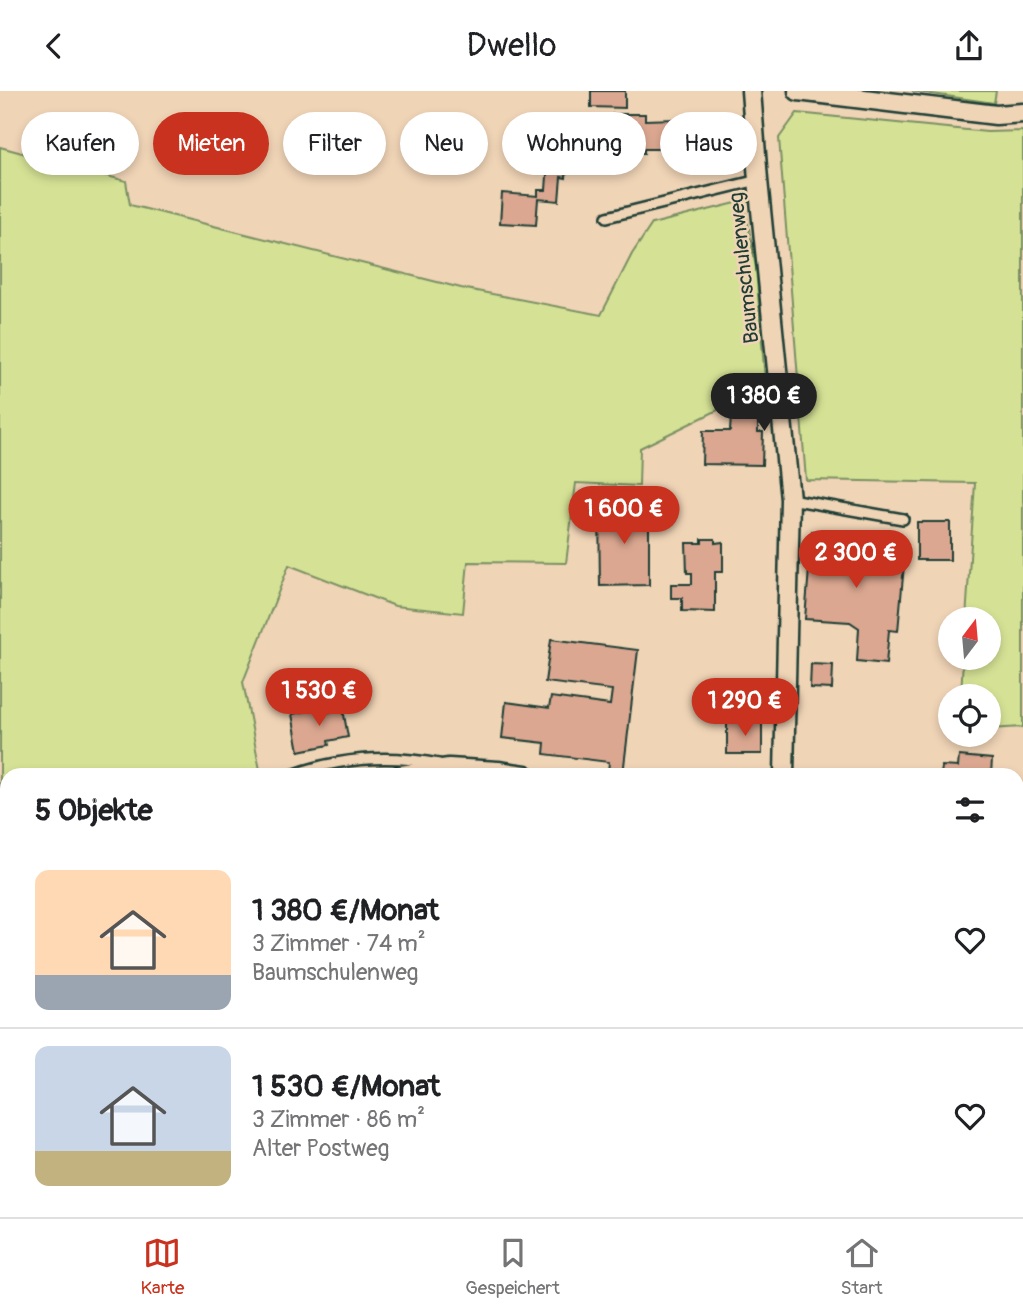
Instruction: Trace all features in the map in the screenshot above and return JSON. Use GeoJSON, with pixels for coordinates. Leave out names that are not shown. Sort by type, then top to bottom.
{"type":"FeatureCollection","features":[{"type":"Feature","properties":{"kind":"street","name":"Baumschulenweg"},"geometry":{"type":"LineString","coordinates":[[751,91],[790,499],[784,768]]}},
{"type":"Feature","properties":{"kind":"street"},"geometry":{"type":"LineString","coordinates":[[798,91],[996,115],[1023,113]]}},
{"type":"Feature","properties":{"kind":"street"},"geometry":{"type":"LineString","coordinates":[[449,768],[461,768]]}},
{"type":"Feature","properties":{"kind":"lane"},"geometry":{"type":"LineString","coordinates":[[607,217],[758,180]]}},
{"type":"Feature","properties":{"kind":"lane"},"geometry":{"type":"LineString","coordinates":[[790,499],[903,519]]}},
{"type":"Feature","properties":{"kind":"lane"},"geometry":{"type":"LineString","coordinates":[[317,768],[376,758],[415,759],[461,768]]}},
{"type":"Feature","properties":{"kind":"green space"},"geometry":{"type":"Polygon","coordinates":[[[912,91],[996,91],[994,103],[912,91]]]}},
{"type":"Feature","properties":{"kind":"green space"},"geometry":{"type":"Polygon","coordinates":[[[797,113],[987,132],[1023,131],[1023,727],[1001,728],[1001,684],[962,684],[962,670],[1001,670],[1001,607],[967,607],[975,483],[806,480],[779,138],[797,113]]]}},
{"type":"Feature","properties":{"kind":"green space"},"geometry":{"type":"Polygon","coordinates":[[[0,147],[21,153],[21,175],[104,175],[126,181],[130,205],[461,288],[601,315],[632,254],[652,224],[744,201],[756,268],[765,381],[761,389],[640,448],[639,486],[576,483],[566,563],[468,562],[463,613],[395,606],[289,565],[243,682],[260,768],[0,768],[0,147]]]}},
{"type":"Feature","properties":{"kind":"building"},"geometry":{"type":"Polygon","coordinates":[[[591,91],[625,91],[625,108],[591,107],[591,91]]]}},
{"type":"Feature","properties":{"kind":"building"},"geometry":{"type":"Polygon","coordinates":[[[646,120],[660,120],[660,149],[646,149],[646,120]]]}},
{"type":"Feature","properties":{"kind":"building"},"geometry":{"type":"Polygon","coordinates":[[[547,175],[566,175],[566,178],[561,177],[559,201],[538,199],[536,225],[500,223],[502,193],[538,196],[538,190],[546,190],[547,175]]]}},
{"type":"Feature","properties":{"kind":"building"},"geometry":{"type":"Polygon","coordinates":[[[731,417],[758,418],[758,432],[763,432],[762,465],[702,464],[703,431],[730,431],[731,417]]]}},
{"type":"Feature","properties":{"kind":"building"},"geometry":{"type":"Polygon","coordinates":[[[599,507],[649,507],[649,585],[600,586],[599,507]]]}},
{"type":"Feature","properties":{"kind":"building"},"geometry":{"type":"Polygon","coordinates":[[[917,522],[950,522],[950,560],[917,560],[917,522]]]}},
{"type":"Feature","properties":{"kind":"building"},"geometry":{"type":"Polygon","coordinates":[[[812,531],[857,535],[856,550],[905,554],[898,631],[889,630],[886,664],[857,661],[859,628],[850,622],[805,619],[812,531]]]}},
{"type":"Feature","properties":{"kind":"building"},"geometry":{"type":"Polygon","coordinates":[[[702,539],[715,539],[715,543],[723,542],[723,572],[715,572],[715,612],[682,611],[682,598],[671,598],[671,584],[692,584],[692,573],[687,573],[686,543],[702,543],[702,539]]]}},
{"type":"Feature","properties":{"kind":"building"},"geometry":{"type":"Polygon","coordinates":[[[551,639],[638,650],[624,768],[608,768],[609,762],[544,754],[545,743],[502,738],[506,702],[549,708],[551,697],[610,705],[612,690],[545,682],[551,639]]]}},
{"type":"Feature","properties":{"kind":"building"},"geometry":{"type":"Polygon","coordinates":[[[811,664],[833,665],[832,689],[810,688],[811,664]]]}},
{"type":"Feature","properties":{"kind":"building"},"geometry":{"type":"Polygon","coordinates":[[[323,708],[324,713],[343,709],[348,737],[328,741],[329,745],[299,751],[292,714],[323,708]]]}},
{"type":"Feature","properties":{"kind":"building"},"geometry":{"type":"Polygon","coordinates":[[[762,721],[762,754],[727,754],[727,722],[762,721]]]}},
{"type":"Feature","properties":{"kind":"building"},"geometry":{"type":"Polygon","coordinates":[[[959,756],[992,759],[991,768],[942,768],[958,767],[959,756]]]}}]}
